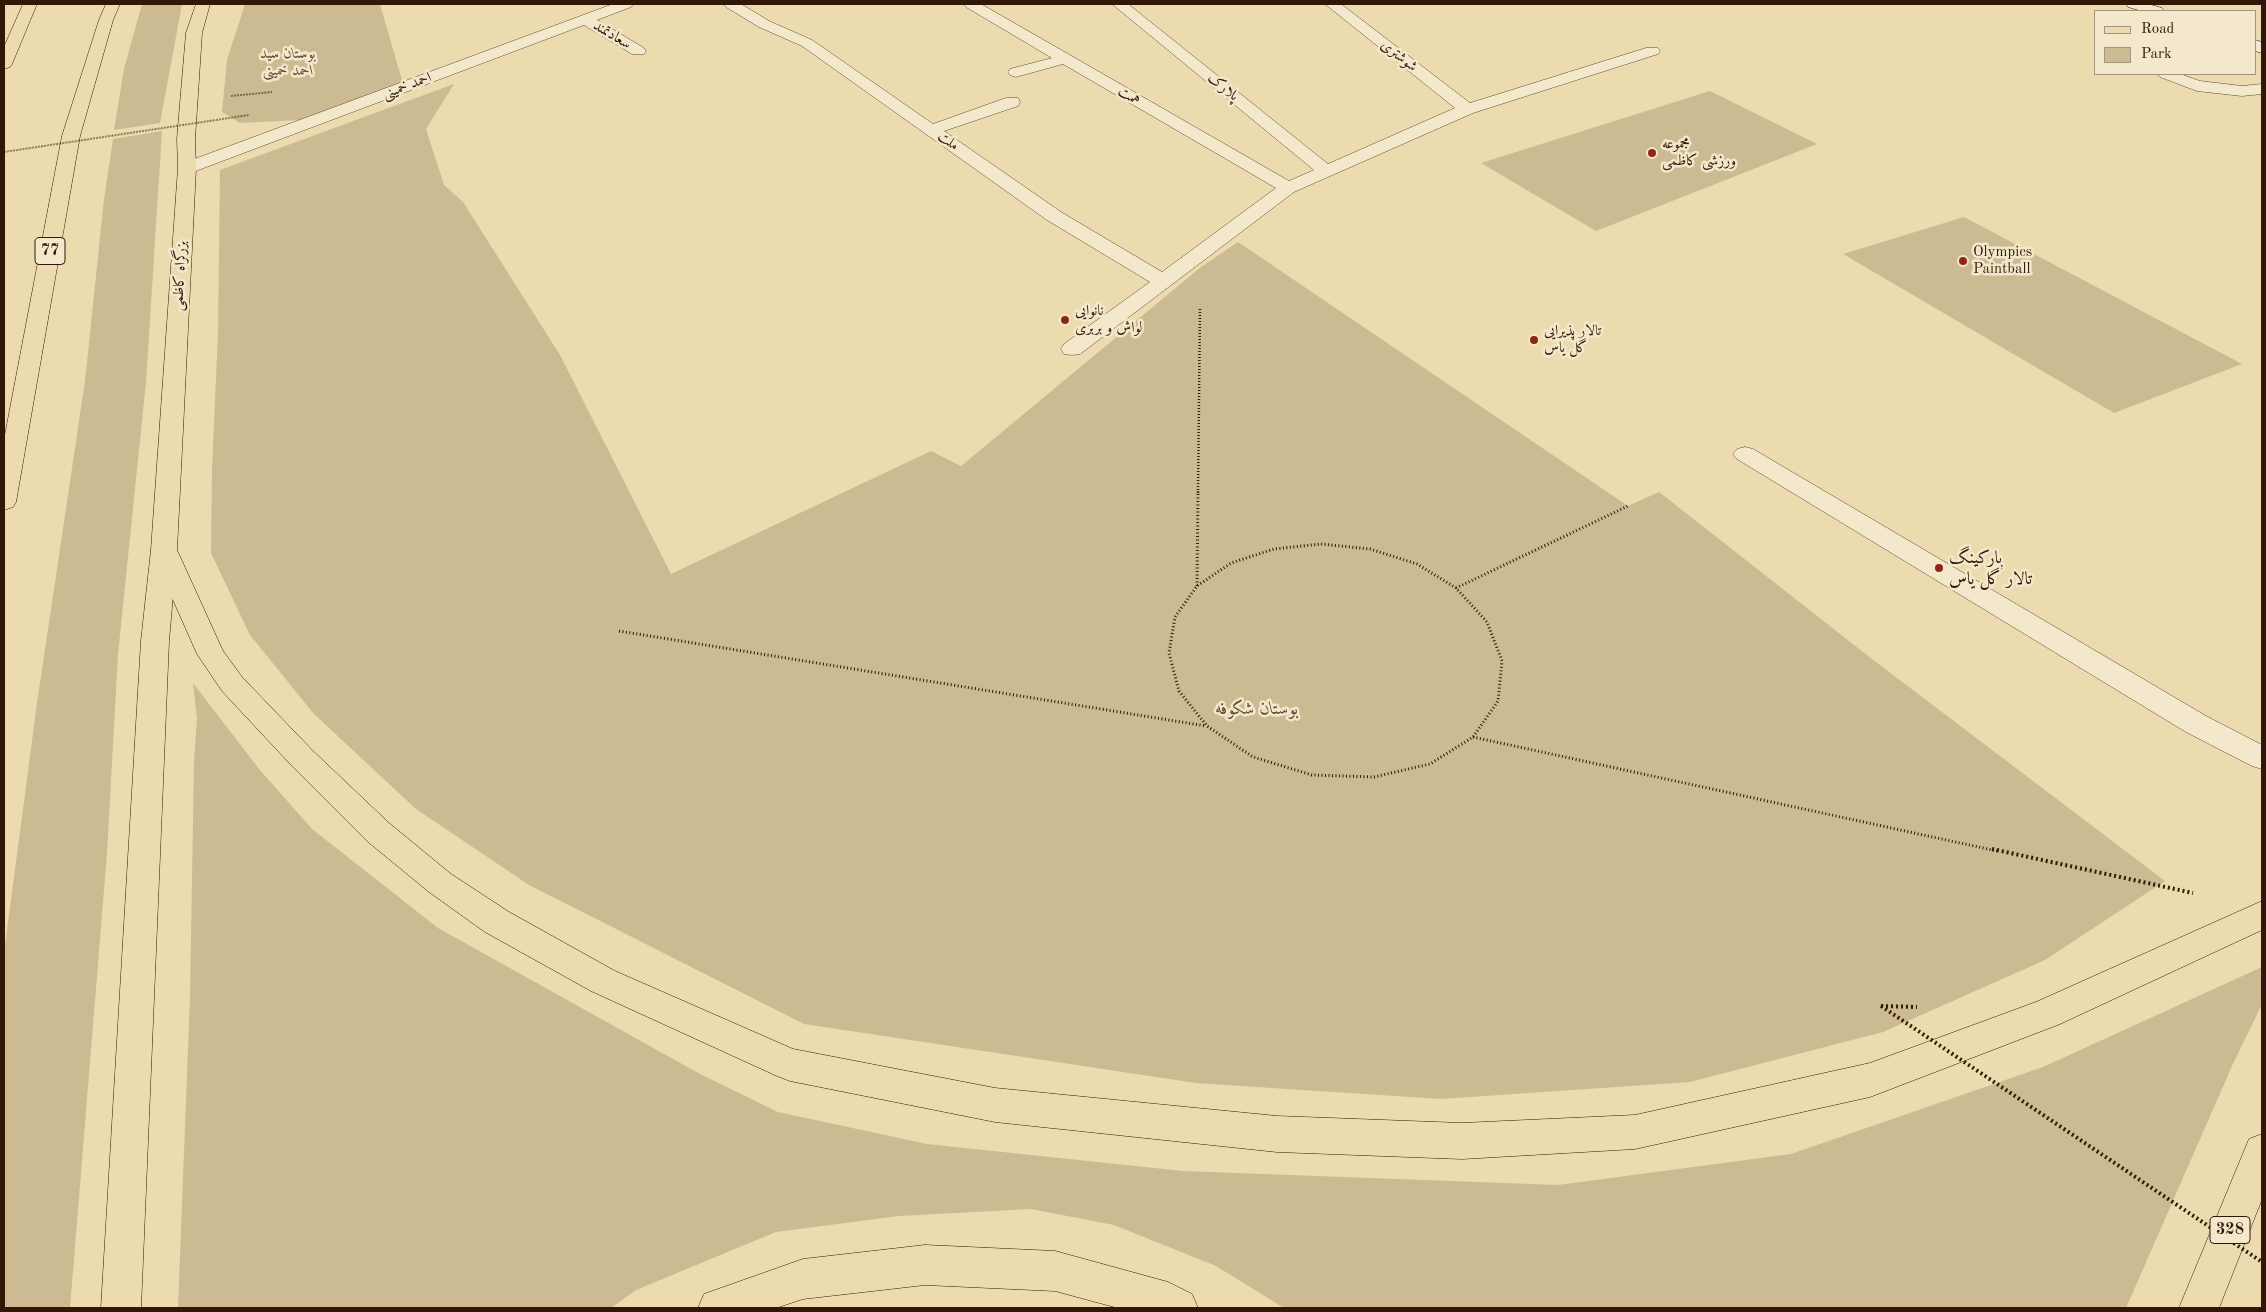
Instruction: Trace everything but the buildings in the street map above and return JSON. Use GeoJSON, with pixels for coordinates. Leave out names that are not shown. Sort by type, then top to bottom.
{"type":"FeatureCollection","features":[{"type":"Feature","properties":{"kind":"main road"},"geometry":{"type":"LineString","coordinates":[[4,64],[30,4]]}},
{"type":"Feature","properties":{"kind":"main road","name":"77"},"geometry":{"type":"LineString","coordinates":[[4,502],[71,136],[106,20],[113,4]]}},
{"type":"Feature","properties":{"kind":"main road","name":"بزرگراه کاظمی"},"geometry":{"type":"LineString","coordinates":[[121,1308],[155,641],[164,550],[187,168],[186,139],[194,33],[203,4]]}},
{"type":"Feature","properties":{"kind":"main road"},"geometry":{"type":"LineString","coordinates":[[164,550],[212,654],[232,684],[302,758],[378,832],[440,883],[497,922],[603,981],[790,1065],[996,1105],[1277,1134],[1462,1141],[1635,1132],[1870,1080],[2048,1013],[2262,915]]}},
{"type":"Feature","properties":{"kind":"main road","name":"328"},"geometry":{"type":"LineString","coordinates":[[2198,1308],[2262,1152]]}},
{"type":"Feature","properties":{"kind":"main road"},"geometry":{"type":"LineString","coordinates":[[718,1308],[803,1279],[926,1265],[1055,1271],[1168,1302],[1178,1308]]}},
{"type":"Feature","properties":{"kind":"street","name":"احمد خمینی"},"geometry":{"type":"LineString","coordinates":[[187,168],[626,4]]}},
{"type":"Feature","properties":{"kind":"street","name":"ملت"},"geometry":{"type":"LineString","coordinates":[[731,4],[764,24],[807,43],[1054,216],[1163,281]]}},
{"type":"Feature","properties":{"kind":"street","name":"همت"},"geometry":{"type":"LineString","coordinates":[[970,4],[1288,188]]}},
{"type":"Feature","properties":{"kind":"street","name":"پلارک"},"geometry":{"type":"LineString","coordinates":[[1119,4],[1326,171]]}},
{"type":"Feature","properties":{"kind":"street","name":"شوشتری"},"geometry":{"type":"LineString","coordinates":[[1332,4],[1466,109]]}},
{"type":"Feature","properties":{"kind":"street"},"geometry":{"type":"LineString","coordinates":[[2133,4],[2153,10]]}},
{"type":"Feature","properties":{"kind":"street","name":"سعادتمند"},"geometry":{"type":"LineString","coordinates":[[585,19],[638,51]]}},
{"type":"Feature","properties":{"kind":"street"},"geometry":{"type":"LineString","coordinates":[[1072,349],[1288,188],[1466,109],[1652,51]]}},
{"type":"Feature","properties":{"kind":"street"},"geometry":{"type":"LineString","coordinates":[[1016,72],[1065,59]]}},
{"type":"Feature","properties":{"kind":"street"},"geometry":{"type":"LineString","coordinates":[[2169,75],[2197,86],[2242,91],[2262,89]]}},
{"type":"Feature","properties":{"kind":"street"},"geometry":{"type":"LineString","coordinates":[[931,130],[1012,102]]}},
{"type":"Feature","properties":{"kind":"street"},"geometry":{"type":"LineString","coordinates":[[1745,454],[2196,724],[2262,758]]}},
{"type":"Feature","properties":{"kind":"path"},"geometry":{"type":"LineString","coordinates":[[4,152],[249,114]]}},
{"type":"Feature","properties":{"kind":"path"},"geometry":{"type":"LineString","coordinates":[[1196,586],[1200,307]]}},
{"type":"Feature","properties":{"kind":"path"},"geometry":{"type":"LineString","coordinates":[[1456,588],[1628,506]]}},
{"type":"Feature","properties":{"kind":"path"},"geometry":{"type":"LineString","coordinates":[[1321,544],[1370,550],[1417,564],[1456,588],[1487,622],[1502,661],[1498,702],[1473,737],[1430,764],[1374,777],[1312,775],[1253,757],[1207,726],[1179,691],[1169,653],[1175,617],[1196,586],[1231,563],[1274,549],[1321,544]]}},
{"type":"Feature","properties":{"kind":"path"},"geometry":{"type":"LineString","coordinates":[[619,631],[1207,726]]}},
{"type":"Feature","properties":{"kind":"path"},"geometry":{"type":"LineString","coordinates":[[1473,737],[2197,894]]}},
{"type":"Feature","properties":{"kind":"path"},"geometry":{"type":"LineString","coordinates":[[1880,1006],[2262,1262]]}},
{"type":"Feature","properties":{"kind":"green space"},"geometry":{"type":"Polygon","coordinates":[[[142,4],[182,4],[160,123],[114,130],[124,69],[142,4]]]}},
{"type":"Feature","properties":{"kind":"green space","name":"بوستان سید احمد خمینی"},"geometry":{"type":"Polygon","coordinates":[[[245,4],[380,4],[403,84],[301,120],[240,123],[222,112],[227,60],[245,4]]]}},
{"type":"Feature","properties":{"kind":"green space","name":"بوستان شکوفه"},"geometry":{"type":"Polygon","coordinates":[[[454,84],[426,129],[444,185],[463,202],[560,355],[671,574],[931,451],[961,466],[1201,267],[1238,242],[1628,506],[1659,492],[1872,659],[2165,881],[2045,960],[1883,1032],[1690,1082],[1441,1099],[1196,1083],[804,1024],[529,885],[416,809],[314,714],[250,635],[211,553],[212,470],[218,332],[220,170],[454,84]]]}},
{"type":"Feature","properties":{"kind":"green space","name":"مجموعه ورزشی کاظمی"},"geometry":{"type":"Polygon","coordinates":[[[1710,91],[1817,144],[1596,231],[1481,163],[1710,91]]]}},
{"type":"Feature","properties":{"kind":"green space"},"geometry":{"type":"Polygon","coordinates":[[[162,131],[146,382],[118,654],[107,853],[70,1308],[4,1308],[4,953],[37,703],[85,381],[104,199],[113,139],[162,131]]]}},
{"type":"Feature","properties":{"kind":"green space"},"geometry":{"type":"Polygon","coordinates":[[[1964,217],[2242,364],[2114,413],[1843,254],[1964,217]]]}},
{"type":"Feature","properties":{"kind":"green space"},"geometry":{"type":"Polygon","coordinates":[[[193,683],[259,769],[312,829],[438,928],[700,1074],[778,1112],[927,1144],[1183,1171],[1558,1185],[1791,1154],[2043,1067],[2262,967],[2262,1004],[2232,1066],[2126,1308],[1284,1308],[1216,1266],[1114,1225],[1031,1209],[899,1216],[776,1232],[636,1290],[611,1308],[178,1308],[190,997],[194,761],[197,719],[193,683]]]}},
{"type":"Feature","properties":{"kind":"place","name":"مجموعه ورزشی کاظمی"},"geometry":{"type":"Point","coordinates":[1652,153]}},
{"type":"Feature","properties":{"kind":"place","name":"Olympics Paintball"},"geometry":{"type":"Point","coordinates":[1963,261]}},
{"type":"Feature","properties":{"kind":"place","name":"نانوایی لواش و بربری"},"geometry":{"type":"Point","coordinates":[1065,320]}},
{"type":"Feature","properties":{"kind":"place","name":"تالار پذیرایی گل یاس"},"geometry":{"type":"Point","coordinates":[1534,340]}},
{"type":"Feature","properties":{"kind":"place","name":"پارکینگ تالار گل یاس"},"geometry":{"type":"Point","coordinates":[1939,568]}}]}
